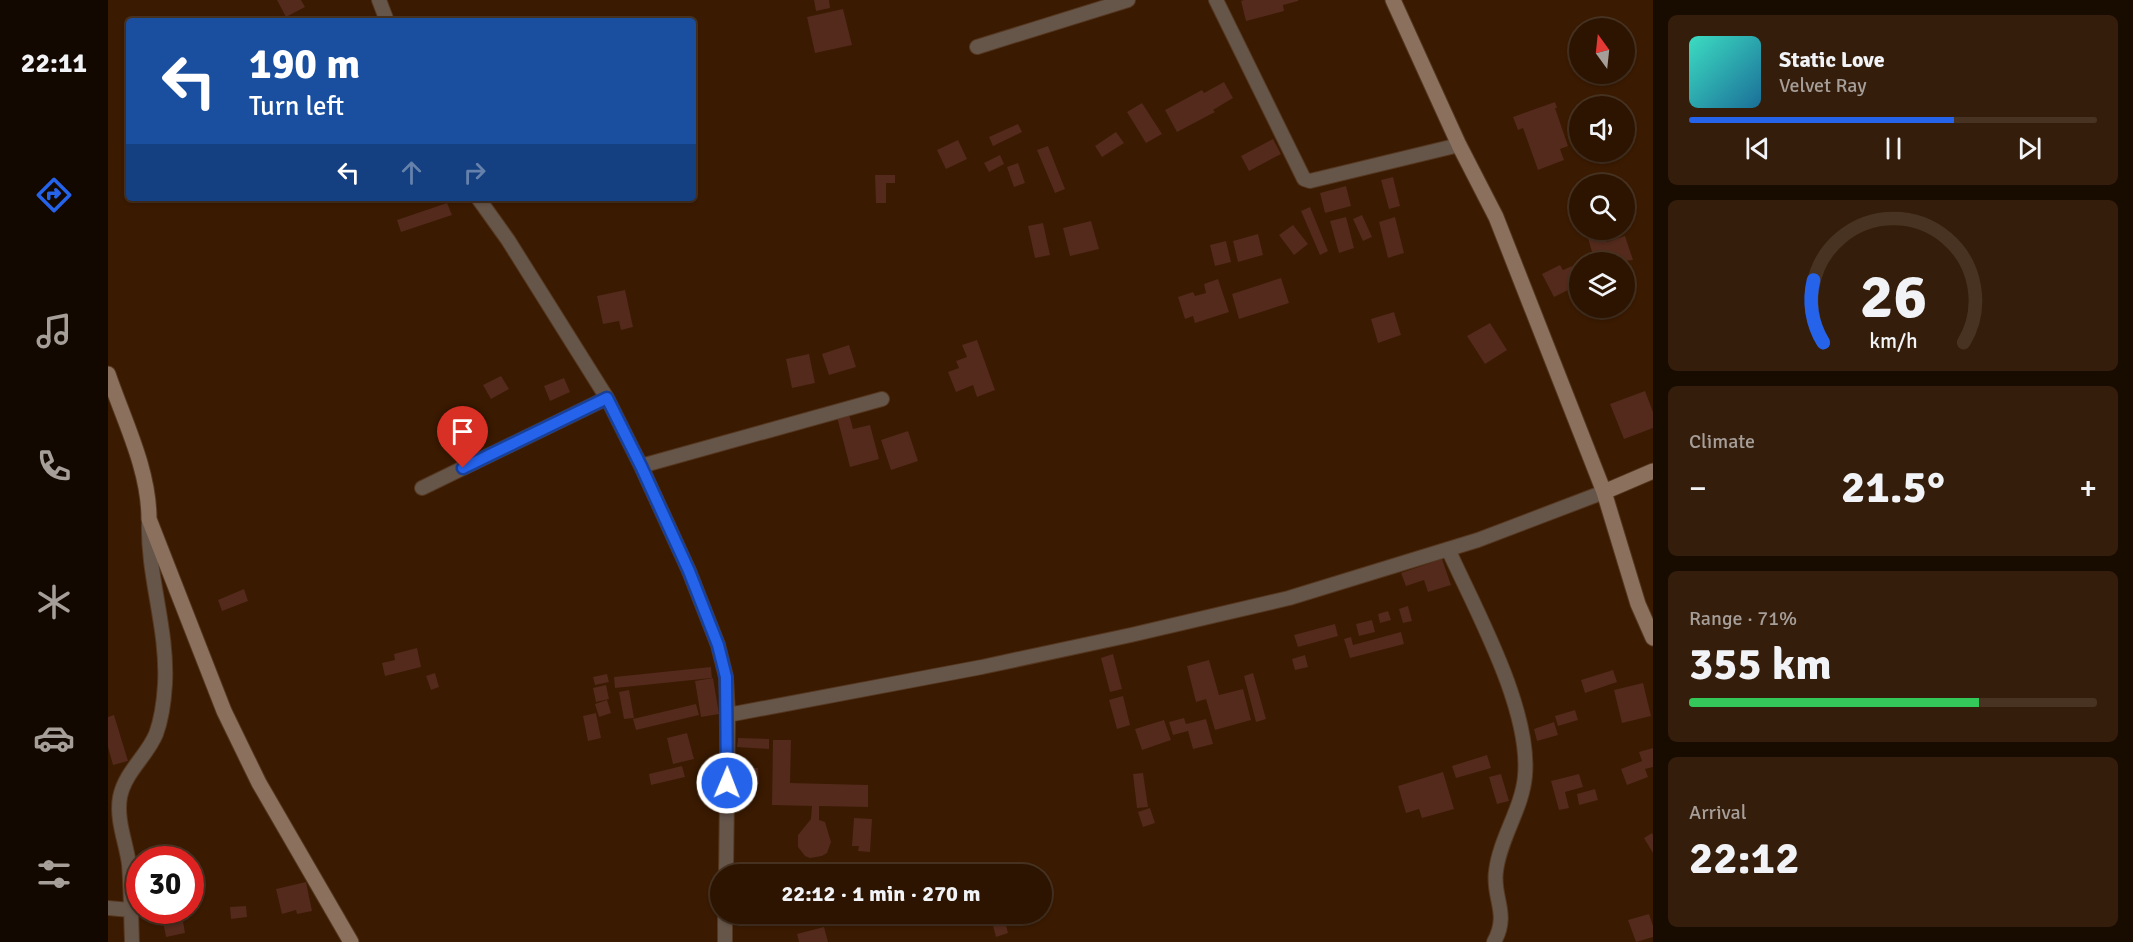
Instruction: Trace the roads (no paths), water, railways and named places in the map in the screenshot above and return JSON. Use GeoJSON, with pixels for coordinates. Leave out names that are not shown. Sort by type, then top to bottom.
{"type":"FeatureCollection","features":[{"type":"Feature","properties":{"kind":"street"},"geometry":{"type":"LineString","coordinates":[[379,0],[386,18]]}},
{"type":"Feature","properties":{"kind":"street"},"geometry":{"type":"LineString","coordinates":[[977,47],[1128,0]]}},
{"type":"Feature","properties":{"kind":"street"},"geometry":{"type":"LineString","coordinates":[[1216,0],[1304,179],[1310,181],[1459,145]]}},
{"type":"Feature","properties":{"kind":"street"},"geometry":{"type":"LineString","coordinates":[[1393,0],[1459,145],[1496,217],[1604,492],[1638,604],[1653,638]]}},
{"type":"Feature","properties":{"kind":"street"},"geometry":{"type":"LineString","coordinates":[[480,201],[508,240],[607,398],[689,571],[718,645],[726,677],[728,715],[726,864]]}},
{"type":"Feature","properties":{"kind":"street"},"geometry":{"type":"LineString","coordinates":[[108,374],[146,481],[149,500],[150,559],[161,614],[165,650],[165,682],[156,735],[125,782],[120,798],[120,819],[126,849]]}},
{"type":"Feature","properties":{"kind":"street"},"geometry":{"type":"LineString","coordinates":[[422,488],[607,398]]}},
{"type":"Feature","properties":{"kind":"street"},"geometry":{"type":"LineString","coordinates":[[641,466],[882,399]]}},
{"type":"Feature","properties":{"kind":"street"},"geometry":{"type":"LineString","coordinates":[[728,715],[982,667],[1289,598],[1478,540],[1653,471]]}},
{"type":"Feature","properties":{"kind":"street"},"geometry":{"type":"LineString","coordinates":[[149,519],[195,641],[239,742],[259,783],[351,942]]}},
{"type":"Feature","properties":{"kind":"street"},"geometry":{"type":"LineString","coordinates":[[1448,549],[1506,680],[1523,733],[1525,776],[1514,818],[1500,850],[1495,873],[1500,903],[1500,928],[1494,942]]}},
{"type":"Feature","properties":{"kind":"street"},"geometry":{"type":"LineString","coordinates":[[108,908],[126,910]]}},
{"type":"Feature","properties":{"kind":"street"},"geometry":{"type":"LineString","coordinates":[[131,924],[132,942]]}},
{"type":"Feature","properties":{"kind":"street"},"geometry":{"type":"LineString","coordinates":[[725,924],[725,942]]}}]}
